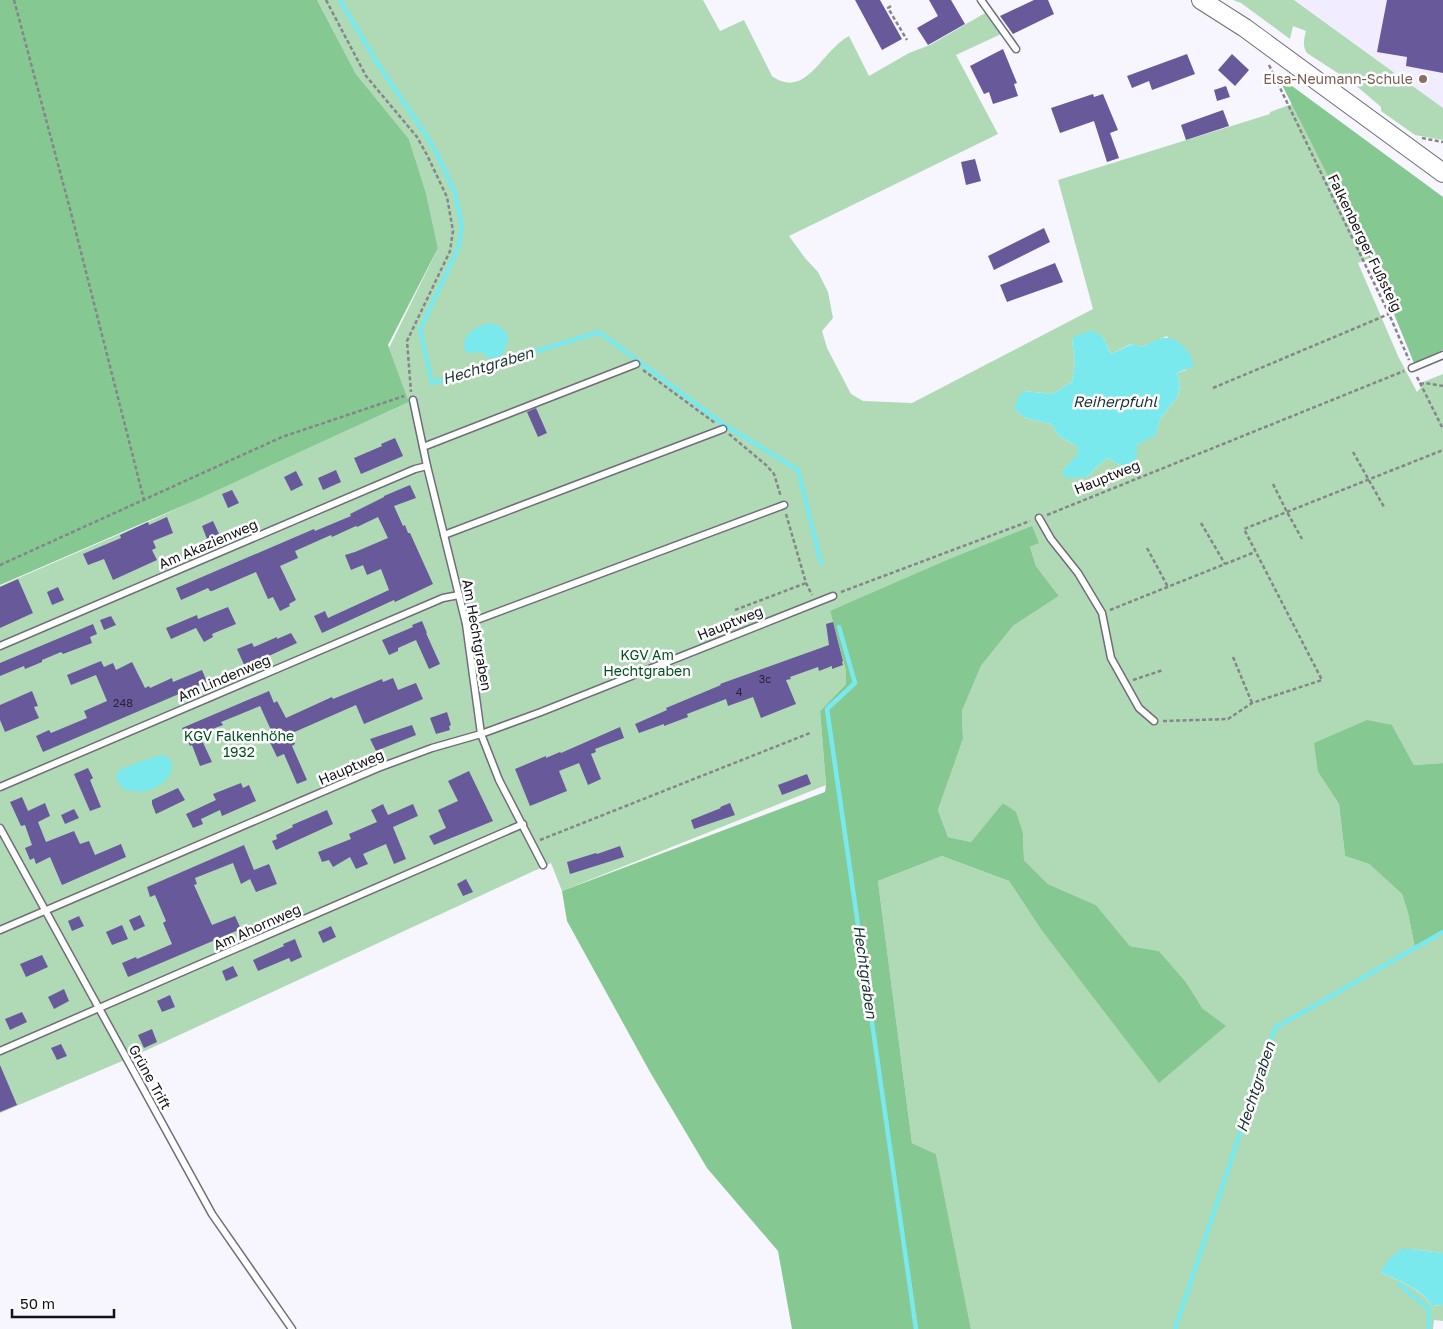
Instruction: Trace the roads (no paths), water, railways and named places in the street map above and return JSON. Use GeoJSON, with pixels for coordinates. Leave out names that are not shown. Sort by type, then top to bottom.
{"type":"FeatureCollection","features":[{"type":"Feature","properties":{"kind":"main road"},"geometry":{"type":"LineString","coordinates":[[1201,0],[1245,28],[1443,173]]}},
{"type":"Feature","properties":{"kind":"lane"},"geometry":{"type":"LineString","coordinates":[[981,0],[1016,49]]}},
{"type":"Feature","properties":{"kind":"lane"},"geometry":{"type":"LineString","coordinates":[[1412,368],[1443,355]]}},
{"type":"Feature","properties":{"kind":"lane"},"geometry":{"type":"LineString","coordinates":[[423,447],[636,364]]}},
{"type":"Feature","properties":{"kind":"lane","name":"Am Hechtgraben"},"geometry":{"type":"LineString","coordinates":[[412,397],[466,624],[480,734],[499,780],[543,865]]}},
{"type":"Feature","properties":{"kind":"lane"},"geometry":{"type":"LineString","coordinates":[[444,535],[723,429]]}},
{"type":"Feature","properties":{"kind":"lane","name":"Am Akazienweg"},"geometry":{"type":"LineString","coordinates":[[0,646],[415,469],[427,466]]}},
{"type":"Feature","properties":{"kind":"lane"},"geometry":{"type":"LineString","coordinates":[[466,624],[784,505]]}},
{"type":"Feature","properties":{"kind":"lane"},"geometry":{"type":"LineString","coordinates":[[1039,518],[1051,539],[1078,573],[1102,613],[1111,658],[1139,708],[1154,721]]}},
{"type":"Feature","properties":{"kind":"lane","name":"Am Lindenweg"},"geometry":{"type":"LineString","coordinates":[[0,787],[443,598],[459,595]]}},
{"type":"Feature","properties":{"kind":"lane","name":"Hauptweg"},"geometry":{"type":"LineString","coordinates":[[0,930],[378,768],[541,712],[832,596]]}},
{"type":"Feature","properties":{"kind":"lane","name":"Am Ahornweg"},"geometry":{"type":"LineString","coordinates":[[0,1051],[523,824]]}},
{"type":"Feature","properties":{"kind":"lane","name":"Grüne Trift"},"geometry":{"type":"LineString","coordinates":[[0,828],[212,1214],[292,1329]]}},
{"type":"Feature","properties":{"kind":"water"},"geometry":{"type":"Polygon","coordinates":[[[489,323],[499,326],[506,332],[508,339],[502,355],[497,359],[489,358],[481,352],[466,352],[464,341],[466,337],[474,330],[489,323]]]}},
{"type":"Feature","properties":{"kind":"water","name":"Reiherpfuhl"},"geometry":{"type":"Polygon","coordinates":[[[1091,330],[1103,337],[1111,354],[1132,344],[1142,347],[1162,338],[1172,338],[1187,350],[1194,366],[1177,373],[1180,384],[1178,396],[1160,419],[1156,435],[1137,445],[1137,457],[1132,466],[1126,469],[1108,458],[1087,477],[1065,478],[1062,471],[1078,454],[1077,446],[1059,436],[1051,424],[1025,418],[1015,410],[1017,398],[1024,391],[1052,394],[1072,382],[1075,364],[1072,338],[1091,330]]]}},
{"type":"Feature","properties":{"kind":"water"},"geometry":{"type":"Polygon","coordinates":[[[163,755],[168,758],[172,766],[166,779],[156,787],[139,792],[127,791],[117,781],[118,772],[121,769],[163,755]]]}},
{"type":"Feature","properties":{"kind":"water"},"geometry":{"type":"Polygon","coordinates":[[[1401,1249],[1443,1253],[1443,1305],[1432,1306],[1416,1290],[1380,1272],[1388,1260],[1401,1249]]]}},
{"type":"Feature","properties":{"kind":"waterway","name":"Hechtgraben"},"geometry":{"type":"LineString","coordinates":[[340,0],[378,64],[424,132],[438,156],[455,193],[462,227],[458,248],[420,330],[432,383],[599,332],[723,424],[798,470],[821,563]]}},
{"type":"Feature","properties":{"kind":"waterway","name":"Hechtgraben"},"geometry":{"type":"LineString","coordinates":[[839,627],[855,683],[827,709],[916,1329]]}},
{"type":"Feature","properties":{"kind":"waterway","name":"Hechtgraben"},"geometry":{"type":"LineString","coordinates":[[1175,1329],[1275,1028],[1443,932]]}},
{"type":"Feature","properties":{"kind":"waterway"},"geometry":{"type":"LineString","coordinates":[[1400,1285],[1429,1309],[1429,1329]]}},
{"type":"Feature","properties":{"kind":"place","name":"Elsa-Neumann-Schule"},"geometry":{"type":"Point","coordinates":[1423,79]}},
{"type":"Feature","properties":{"kind":"park label","name":"KGV Am Hechtgraben"},"geometry":{"type":"Point","coordinates":[647,664]}},
{"type":"Feature","properties":{"kind":"park label","name":"KGV Falkenhöhe 1932"},"geometry":{"type":"Point","coordinates":[239,744]}}]}
